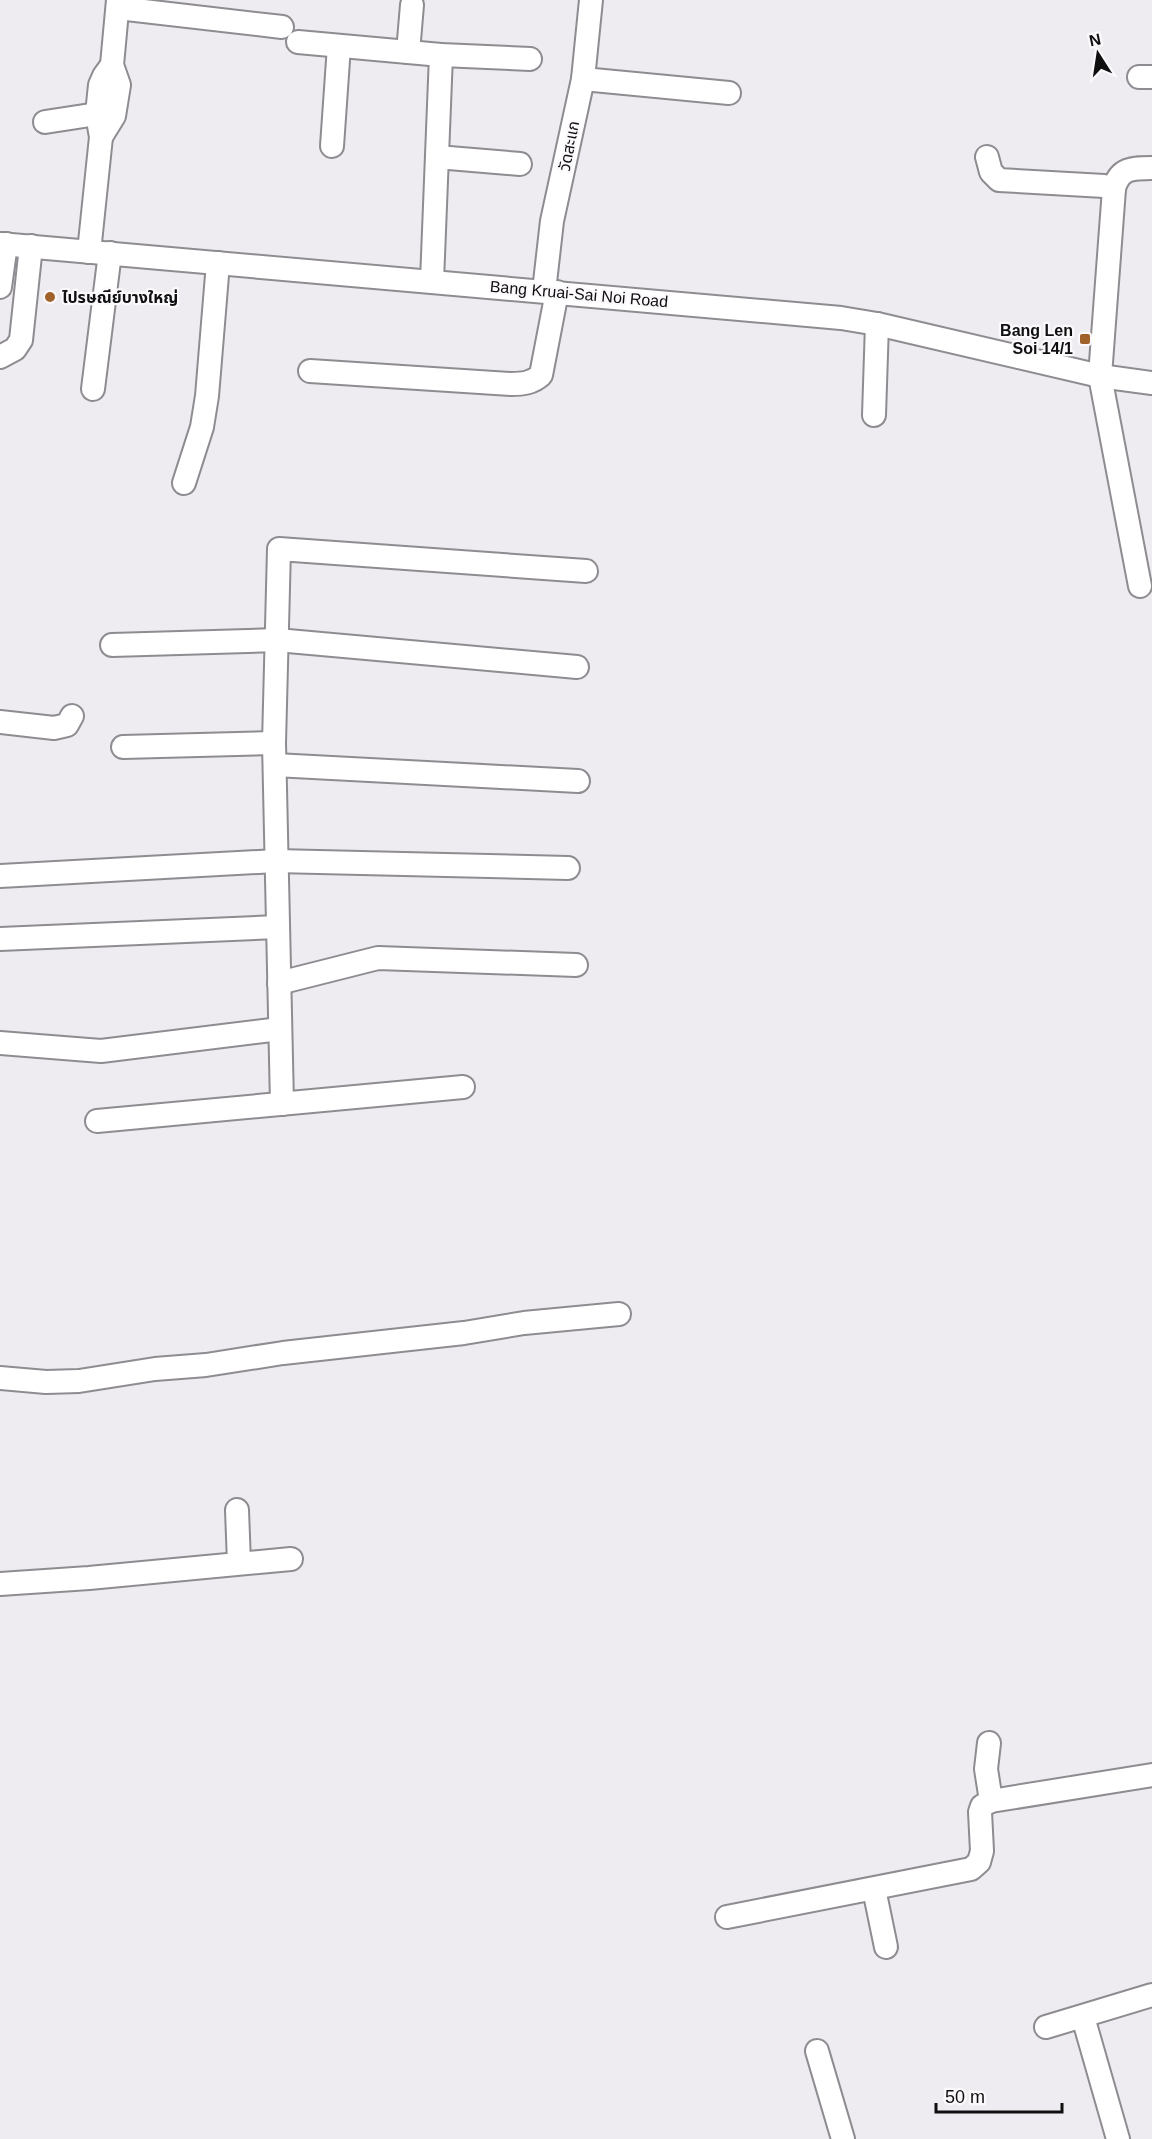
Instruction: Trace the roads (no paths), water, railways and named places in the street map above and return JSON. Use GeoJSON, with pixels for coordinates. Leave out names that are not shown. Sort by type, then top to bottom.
{"type":"FeatureCollection","features":[{"type":"Feature","properties":{"kind":"street","name":"วัดสะแก"},"geometry":{"type":"LineString","coordinates":[[310,370],[511,384],[525,384],[542,375],[550,292],[552,221],[582,79],[591,0]]}},
{"type":"Feature","properties":{"kind":"street"},"geometry":{"type":"LineString","coordinates":[[93,389],[101,137],[106,115],[100,85],[112,65],[118,4],[290,34],[339,46],[441,55],[530,59]]}},
{"type":"Feature","properties":{"kind":"street"},"geometry":{"type":"LineString","coordinates":[[408,52],[412,6]]}},
{"type":"Feature","properties":{"kind":"street"},"geometry":{"type":"LineString","coordinates":[[332,146],[339,46]]}},
{"type":"Feature","properties":{"kind":"street"},"geometry":{"type":"LineString","coordinates":[[432,281],[441,55]]}},
{"type":"Feature","properties":{"kind":"street"},"geometry":{"type":"LineString","coordinates":[[582,79],[729,93]]}},
{"type":"Feature","properties":{"kind":"street"},"geometry":{"type":"LineString","coordinates":[[45,122],[106,115]]}},
{"type":"Feature","properties":{"kind":"street"},"geometry":{"type":"LineString","coordinates":[[437,157],[520,164]]}},
{"type":"Feature","properties":{"kind":"street"},"geometry":{"type":"LineString","coordinates":[[987,157],[991,172],[999,180],[1104,186],[1114,189]]}},
{"type":"Feature","properties":{"kind":"street"},"geometry":{"type":"LineString","coordinates":[[1140,586],[1100,376],[1114,189],[1117,178],[1124,171],[1152,168]]}},
{"type":"Feature","properties":{"kind":"street"},"geometry":{"type":"LineString","coordinates":[[0,287],[3,244]]}},
{"type":"Feature","properties":{"kind":"street","name":"Bang Kruai-Sai Noi Road"},"geometry":{"type":"LineString","coordinates":[[3,244],[826,317],[877,324],[1100,376],[1152,383]]}},
{"type":"Feature","properties":{"kind":"street"},"geometry":{"type":"LineString","coordinates":[[0,357],[15,349],[21,340],[31,246]]}},
{"type":"Feature","properties":{"kind":"street"},"geometry":{"type":"LineString","coordinates":[[184,483],[202,427],[218,263]]}},
{"type":"Feature","properties":{"kind":"street"},"geometry":{"type":"LineString","coordinates":[[874,415],[877,324]]}},
{"type":"Feature","properties":{"kind":"street"},"geometry":{"type":"LineString","coordinates":[[282,1104],[275,754],[279,549],[586,571]]}},
{"type":"Feature","properties":{"kind":"street"},"geometry":{"type":"LineString","coordinates":[[112,645],[277,640],[577,667]]}},
{"type":"Feature","properties":{"kind":"street"},"geometry":{"type":"LineString","coordinates":[[0,722],[54,728],[66,724],[72,716]]}},
{"type":"Feature","properties":{"kind":"street"},"geometry":{"type":"LineString","coordinates":[[123,747],[275,754],[578,781]]}},
{"type":"Feature","properties":{"kind":"street"},"geometry":{"type":"LineString","coordinates":[[0,876],[276,861],[568,868]]}},
{"type":"Feature","properties":{"kind":"street"},"geometry":{"type":"LineString","coordinates":[[0,939],[278,927]]}},
{"type":"Feature","properties":{"kind":"street"},"geometry":{"type":"LineString","coordinates":[[279,983],[378,958],[576,965]]}},
{"type":"Feature","properties":{"kind":"street"},"geometry":{"type":"LineString","coordinates":[[0,1043],[101,1051],[280,1029]]}},
{"type":"Feature","properties":{"kind":"street"},"geometry":{"type":"LineString","coordinates":[[97,1121],[463,1087]]}},
{"type":"Feature","properties":{"kind":"street"},"geometry":{"type":"LineString","coordinates":[[0,1378],[46,1382],[79,1381],[283,1353],[464,1333],[524,1323],[619,1314]]}},
{"type":"Feature","properties":{"kind":"street"},"geometry":{"type":"LineString","coordinates":[[237,1510],[239,1563]]}},
{"type":"Feature","properties":{"kind":"street"},"geometry":{"type":"LineString","coordinates":[[0,1584],[291,1559]]}},
{"type":"Feature","properties":{"kind":"street"},"geometry":{"type":"LineString","coordinates":[[990,1743],[986,1769],[991,1801]]}},
{"type":"Feature","properties":{"kind":"street"},"geometry":{"type":"LineString","coordinates":[[727,1917],[971,1869],[979,1862],[982,1851],[980,1812],[982,1806],[991,1801],[1152,1775]]}},
{"type":"Feature","properties":{"kind":"street"},"geometry":{"type":"LineString","coordinates":[[874,1889],[886,1947]]}},
{"type":"Feature","properties":{"kind":"street"},"geometry":{"type":"LineString","coordinates":[[1046,2027],[1152,1995]]}},
{"type":"Feature","properties":{"kind":"street"},"geometry":{"type":"LineString","coordinates":[[1083,2017],[1118,2139]]}},
{"type":"Feature","properties":{"kind":"street"},"geometry":{"type":"LineString","coordinates":[[817,2050],[843,2139]]}},
{"type":"Feature","properties":{"kind":"place","name":"ไปรษณีย์บางใหญ่"},"geometry":{"type":"Point","coordinates":[50,297]}},
{"type":"Feature","properties":{"kind":"place","name":"Bang Len Soi 14/1"},"geometry":{"type":"Point","coordinates":[1085,339]}}]}
